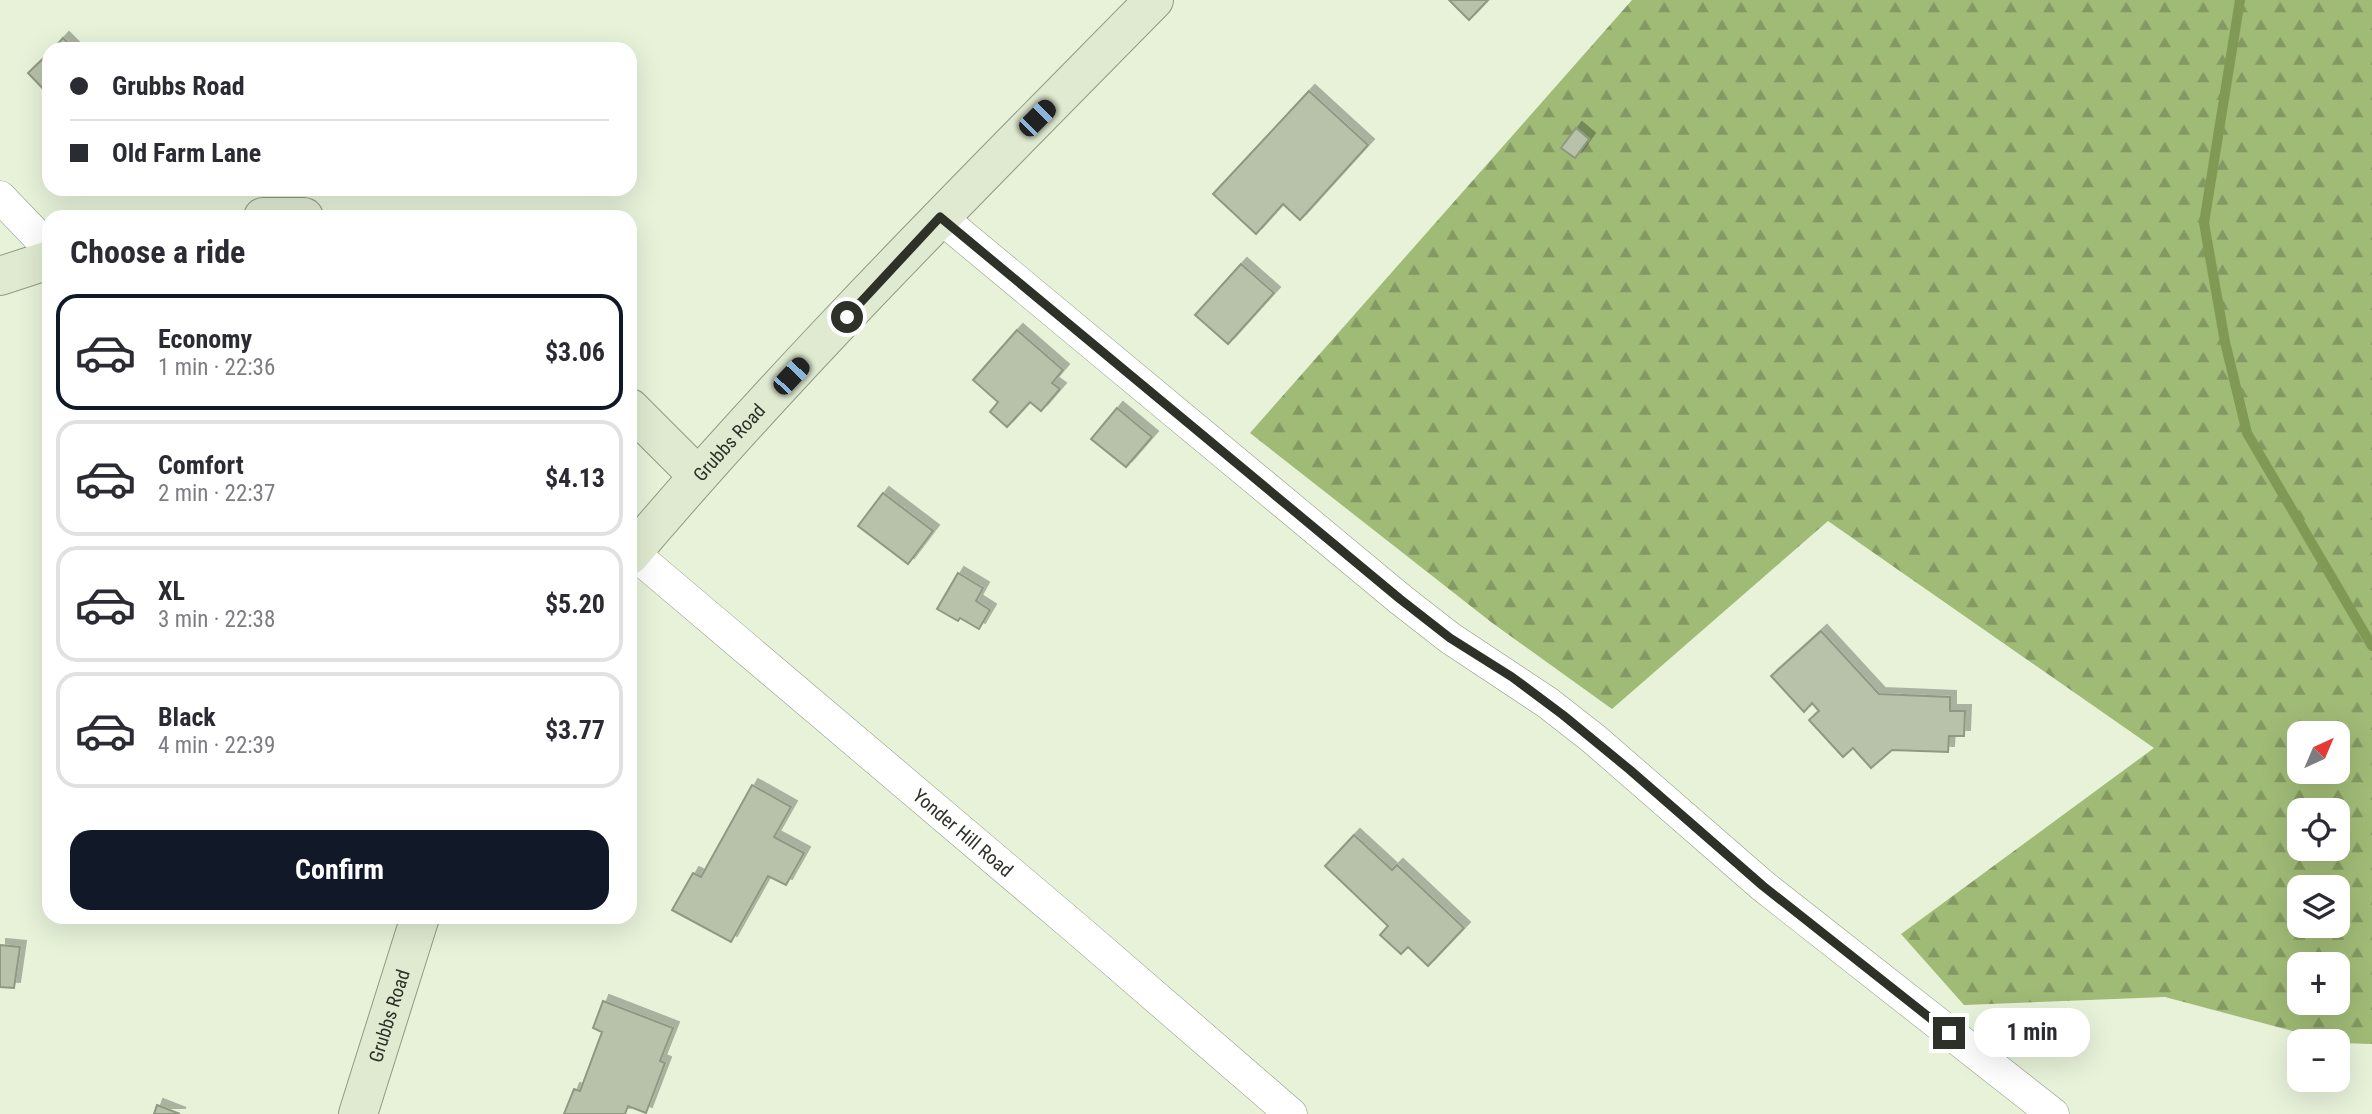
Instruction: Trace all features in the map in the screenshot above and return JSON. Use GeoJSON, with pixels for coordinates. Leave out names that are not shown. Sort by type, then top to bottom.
{"type":"FeatureCollection","features":[{"type":"Feature","properties":{"kind":"street","name":"Grubbs Road"},"geometry":{"type":"LineString","coordinates":[[637,547],[698,476],[940,217],[1154,0]]}},
{"type":"Feature","properties":{"kind":"street"},"geometry":{"type":"LineString","coordinates":[[0,197],[42,241]]}},
{"type":"Feature","properties":{"kind":"street"},"geometry":{"type":"LineString","coordinates":[[940,217],[1400,599],[1450,638],[1512,677],[1567,717],[1763,886],[2053,1114]]}},
{"type":"Feature","properties":{"kind":"street"},"geometry":{"type":"LineString","coordinates":[[0,276],[42,262]]}},
{"type":"Feature","properties":{"kind":"street"},"geometry":{"type":"LineString","coordinates":[[637,415],[698,476]]}},
{"type":"Feature","properties":{"kind":"street","name":"Yonder Hill Road"},"geometry":{"type":"LineString","coordinates":[[637,559],[1077,929],[1291,1114]]}},
{"type":"Feature","properties":{"kind":"street","name":"Grubbs Road"},"geometry":{"type":"LineString","coordinates":[[358,1114],[418,924]]}},
{"type":"Feature","properties":{"kind":"green space"},"geometry":{"type":"Polygon","coordinates":[[[1632,0],[2372,0],[2372,1044],[2350,1043],[2350,1029],[2287,1030],[2165,997],[1964,1005],[1901,934],[2154,748],[1828,521],[1612,709],[1491,622],[1250,433],[1632,0]]]}},
{"type":"Feature","properties":{"kind":"building"},"geometry":{"type":"Polygon","coordinates":[[[1449,0],[1488,0],[1469,20],[1449,0]]]}},
{"type":"Feature","properties":{"kind":"building"},"geometry":{"type":"Polygon","coordinates":[[[42,60],[42,88],[28,73],[42,60]]]}},
{"type":"Feature","properties":{"kind":"building"},"geometry":{"type":"Polygon","coordinates":[[[1309,91],[1368,145],[1300,220],[1283,204],[1256,234],[1213,194],[1309,91]]]}},
{"type":"Feature","properties":{"kind":"building"},"geometry":{"type":"Polygon","coordinates":[[[1576,128],[1589,139],[1575,158],[1561,148],[1576,128]]]}},
{"type":"Feature","properties":{"kind":"building"},"geometry":{"type":"Polygon","coordinates":[[[1241,264],[1274,293],[1228,344],[1195,315],[1241,264]]]}},
{"type":"Feature","properties":{"kind":"building"},"geometry":{"type":"Polygon","coordinates":[[[1017,330],[1063,370],[1052,383],[1060,389],[1041,411],[1030,402],[1007,427],[990,412],[998,402],[973,380],[1017,330]]]}},
{"type":"Feature","properties":{"kind":"building"},"geometry":{"type":"Polygon","coordinates":[[[1117,408],[1152,437],[1126,467],[1091,439],[1117,408]]]}},
{"type":"Feature","properties":{"kind":"building"},"geometry":{"type":"Polygon","coordinates":[[[883,493],[933,531],[908,564],[858,526],[883,493]]]}},
{"type":"Feature","properties":{"kind":"building"},"geometry":{"type":"Polygon","coordinates":[[[958,573],[983,588],[976,601],[990,610],[979,629],[937,609],[958,573]]]}},
{"type":"Feature","properties":{"kind":"building"},"geometry":{"type":"Polygon","coordinates":[[[1821,631],[1879,694],[1950,697],[1950,711],[1965,711],[1964,736],[1949,736],[1948,752],[1892,750],[1871,768],[1853,748],[1843,757],[1809,720],[1819,711],[1812,703],[1804,712],[1771,676],[1821,631]]]}},
{"type":"Feature","properties":{"kind":"building"},"geometry":{"type":"Polygon","coordinates":[[[752,785],[791,807],[774,837],[804,853],[786,885],[768,876],[731,942],[672,910],[693,873],[701,877],[752,785]]]}},
{"type":"Feature","properties":{"kind":"building"},"geometry":{"type":"Polygon","coordinates":[[[1354,835],[1392,870],[1397,865],[1464,928],[1428,966],[1408,947],[1401,954],[1380,935],[1388,926],[1325,866],[1354,835]]]}},
{"type":"Feature","properties":{"kind":"building"},"geometry":{"type":"Polygon","coordinates":[[[0,945],[20,947],[14,988],[0,987],[0,945]]]}},
{"type":"Feature","properties":{"kind":"building"},"geometry":{"type":"Polygon","coordinates":[[[603,1001],[673,1028],[660,1061],[665,1063],[646,1113],[628,1106],[625,1114],[564,1114],[574,1089],[580,1091],[602,1032],[593,1028],[603,1001]]]}},
{"type":"Feature","properties":{"kind":"building"},"geometry":{"type":"Polygon","coordinates":[[[157,1105],[180,1114],[154,1114],[157,1105]]]}},
{"type":"Feature","properties":{"kind":"waterway"},"geometry":{"type":"LineString","coordinates":[[2240,0],[2204,223],[2225,342],[2247,433],[2372,646]]}},
{"type":"Feature","properties":{"kind":"route"},"geometry":{"type":"LineString","coordinates":[[847,317],[940,217],[1400,599],[1450,638],[1512,677],[1594,739],[1763,886],[1949,1033]]}}]}
